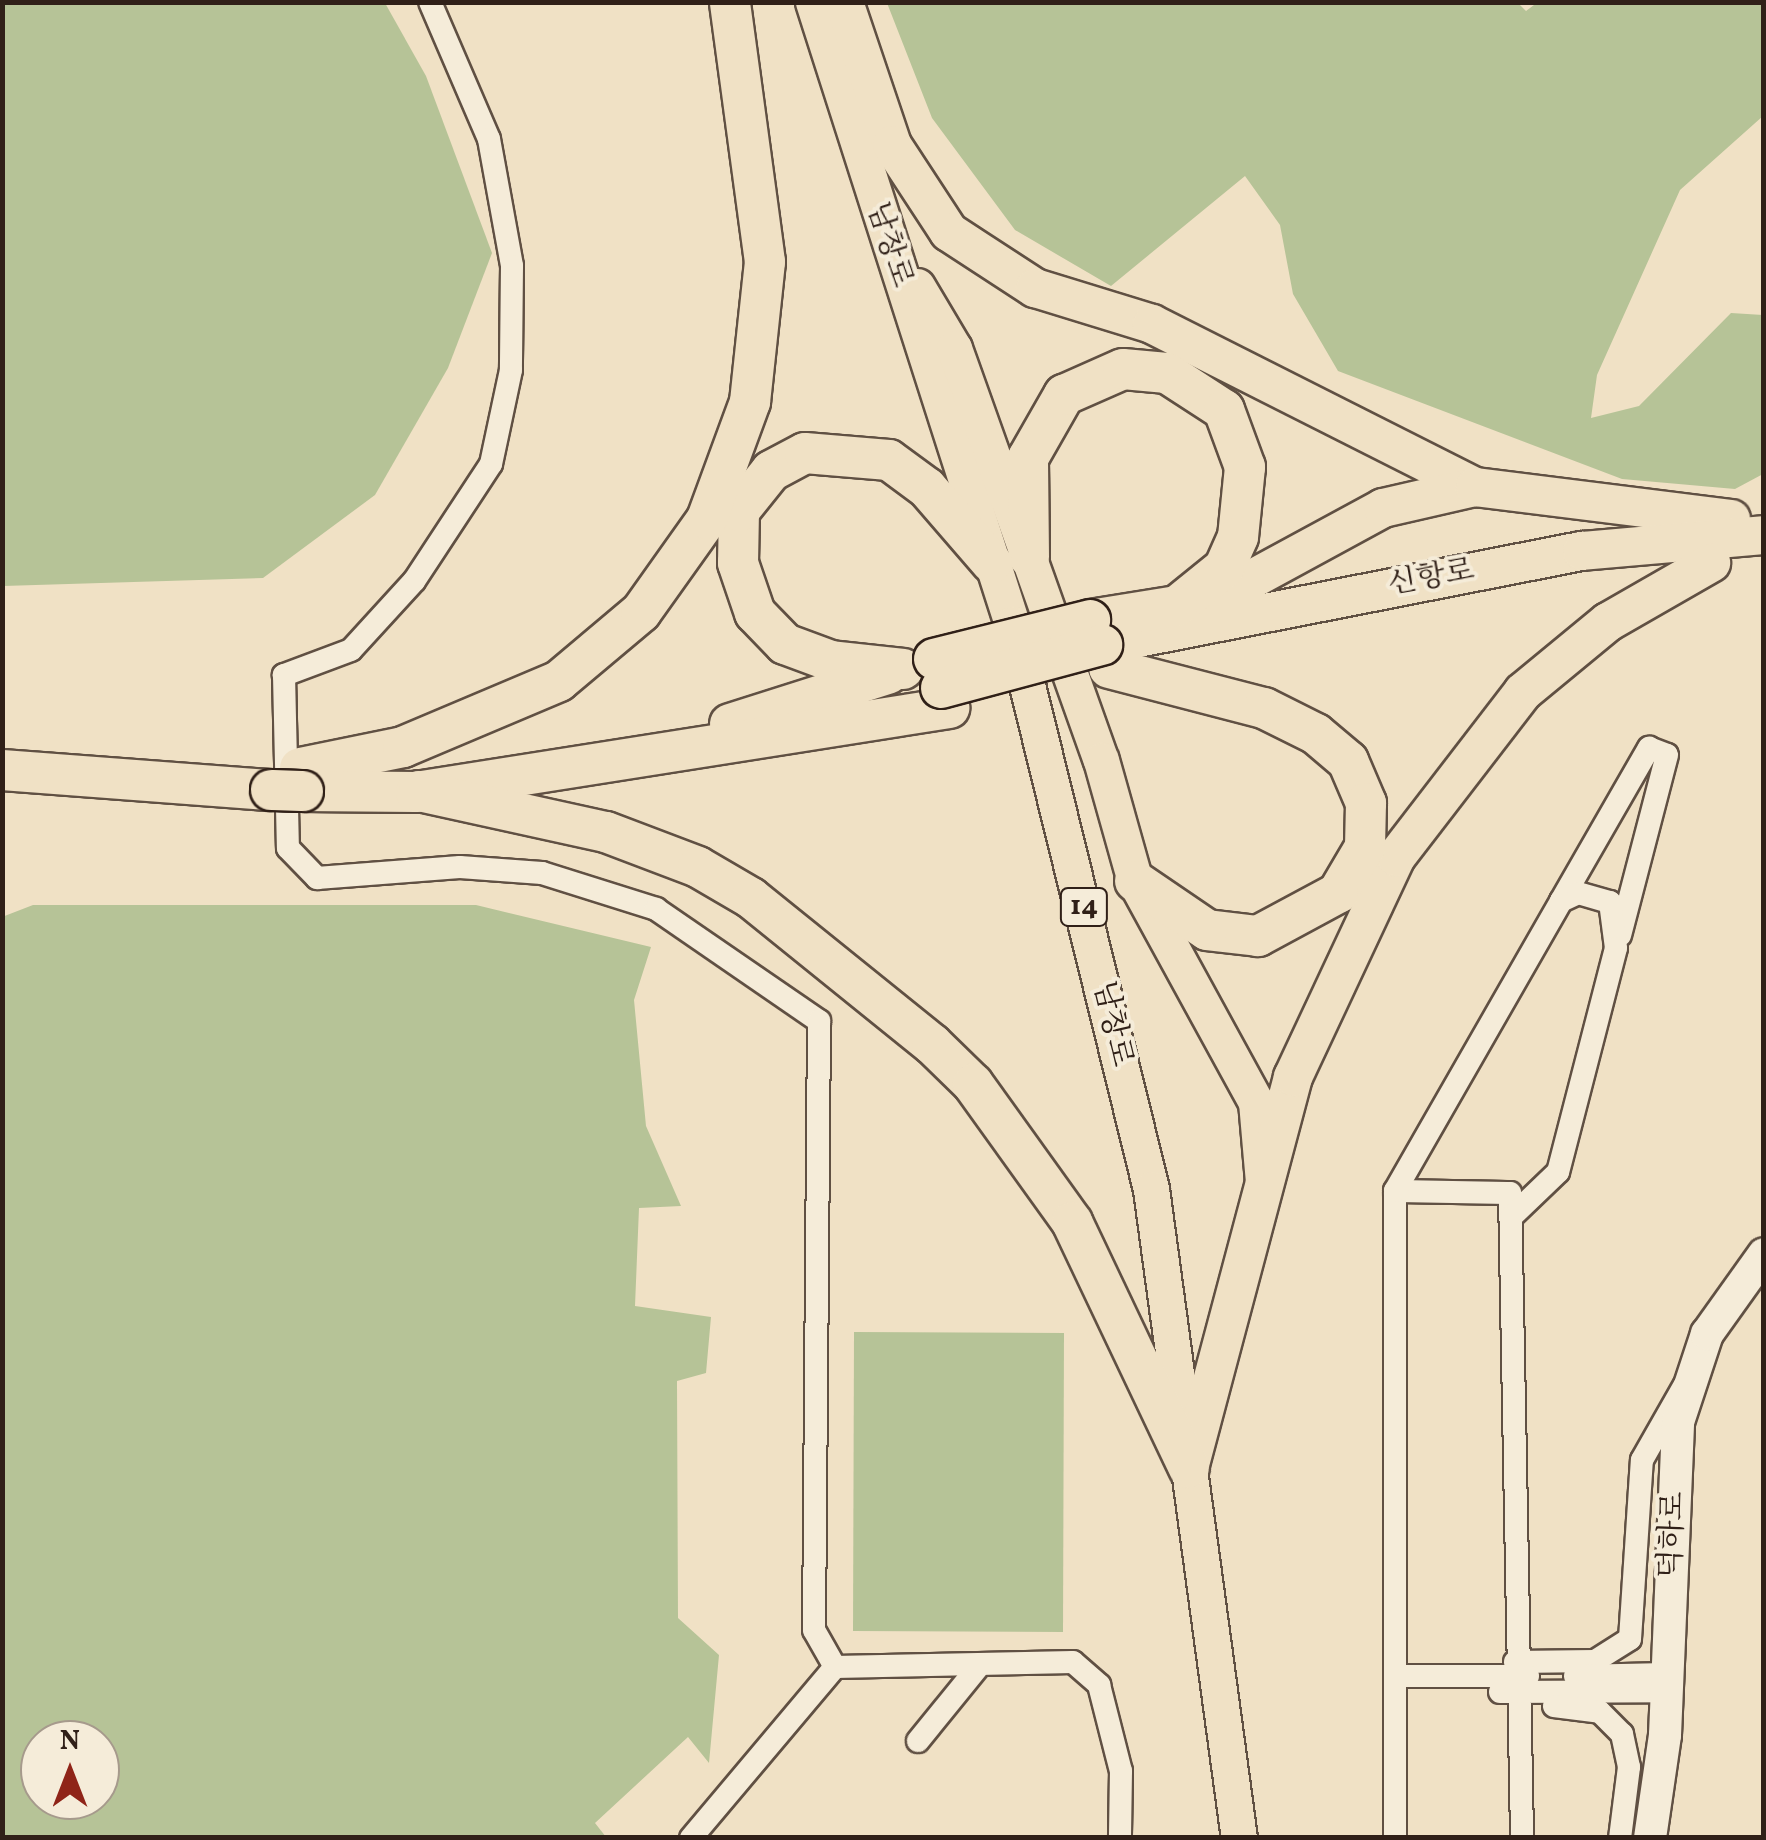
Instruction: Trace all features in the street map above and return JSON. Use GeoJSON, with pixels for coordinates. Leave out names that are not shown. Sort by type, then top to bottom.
{"type":"FeatureCollection","features":[{"type":"Feature","properties":{"kind":"highway"},"geometry":{"type":"LineString","coordinates":[[289,777],[419,742],[558,681],[642,612],[706,519],[750,402],[764,296],[764,224],[730,2]]}},
{"type":"Feature","properties":{"kind":"highway"},"geometry":{"type":"LineString","coordinates":[[844,2],[892,145],[949,232],[1035,288],[1152,324],[1475,487]]}},
{"type":"Feature","properties":{"kind":"highway"},"geometry":{"type":"LineString","coordinates":[[1011,560],[1028,458],[1040,424],[1084,380],[1123,369],[1167,373],[1224,410],[1245,467],[1238,536],[1224,568],[1177,606]]}},
{"type":"Feature","properties":{"kind":"highway"},"geometry":{"type":"LineString","coordinates":[[932,681],[831,662],[785,644],[755,613],[738,563],[740,512],[771,471],[805,453],[889,460],[928,488],[1011,560]]}},
{"type":"Feature","properties":{"kind":"highway"},"geometry":{"type":"LineString","coordinates":[[419,791],[1100,644],[1177,606],[1234,589],[1383,508],[1475,487],[1764,522]]}},
{"type":"Feature","properties":{"kind":"highway","name":"신항로"},"geometry":{"type":"LineString","coordinates":[[1100,644],[1582,551],[1764,534]]}},
{"type":"Feature","properties":{"kind":"highway","name":"신항로"},"geometry":{"type":"LineString","coordinates":[[1100,644],[1591,570],[1764,560]]}},
{"type":"Feature","properties":{"kind":"highway"},"geometry":{"type":"LineString","coordinates":[[1189,1468],[1292,1077],[1396,856],[1523,692],[1608,622],[1711,563]]}},
{"type":"Feature","properties":{"kind":"highway"},"geometry":{"type":"LineString","coordinates":[[1100,644],[1264,708],[1316,734],[1348,761],[1366,802],[1365,847],[1338,893],[1258,936],[1206,930],[1135,881]]}},
{"type":"Feature","properties":{"kind":"highway"},"geometry":{"type":"LineString","coordinates":[[2,770],[289,777],[412,770],[730,724],[932,681]]}},
{"type":"Feature","properties":{"kind":"highway"},"geometry":{"type":"LineString","coordinates":[[2,747],[419,791],[606,832],[698,868],[752,898],[932,1044],[973,1084],[1072,1222],[1189,1468]]}},
{"type":"Feature","properties":{"kind":"main road","name":"남창로"},"geometry":{"type":"LineString","coordinates":[[813,2],[885,234],[954,348],[1011,560],[1151,1189],[1239,1838]]}},
{"type":"Feature","properties":{"kind":"main road"},"geometry":{"type":"LineString","coordinates":[[1011,560],[1135,881],[1256,1102],[1264,1187]]}},
{"type":"Feature","properties":{"kind":"main road","name":"덕하로"},"geometry":{"type":"LineString","coordinates":[[1650,1838],[1667,1683],[1686,1383],[1764,1254]]}},
{"type":"Feature","properties":{"kind":"street"},"geometry":{"type":"LineString","coordinates":[[430,2],[489,139],[512,266],[511,370],[491,464],[414,581],[351,650],[284,675],[288,848],[318,878],[460,866],[542,874],[656,909],[819,1020],[814,1630],[835,1667]]}},
{"type":"Feature","properties":{"kind":"street"},"geometry":{"type":"LineString","coordinates":[[1396,1838],[1395,1192],[1650,748],[1666,754],[1558,1172],[1510,1217]]}},
{"type":"Feature","properties":{"kind":"street"},"geometry":{"type":"LineString","coordinates":[[1562,901],[1578,893],[1610,902],[1616,948]]}},
{"type":"Feature","properties":{"kind":"street"},"geometry":{"type":"LineString","coordinates":[[1395,1192],[1510,1193],[1516,1684],[1522,1838]]}},
{"type":"Feature","properties":{"kind":"street"},"geometry":{"type":"LineString","coordinates":[[1516,1684],[1595,1661],[1630,1639],[1642,1460],[1686,1383]]}},
{"type":"Feature","properties":{"kind":"street"},"geometry":{"type":"LineString","coordinates":[[692,1838],[835,1667],[1074,1662],[1099,1685],[1121,1771],[1120,1838]]}},
{"type":"Feature","properties":{"kind":"street"},"geometry":{"type":"LineString","coordinates":[[918,1741],[979,1666]]}},
{"type":"Feature","properties":{"kind":"street"},"geometry":{"type":"LineString","coordinates":[[1397,1683],[1667,1683]]}},
{"type":"Feature","properties":{"kind":"street"},"geometry":{"type":"LineString","coordinates":[[1516,1684],[1590,1708],[1616,1724],[1629,1748],[1620,1838]]}},
{"type":"Feature","properties":{"kind":"green space"},"geometry":{"type":"Polygon","coordinates":[[[3,2],[385,3],[426,76],[492,253],[448,368],[375,495],[263,578],[3,586],[3,2]]]}},
{"type":"Feature","properties":{"kind":"green space"},"geometry":{"type":"Polygon","coordinates":[[[1517,2],[1526,11],[1538,2],[1763,3],[1763,116],[1680,190],[1597,375],[1591,418],[1639,406],[1731,313],[1763,315],[1763,474],[1735,489],[1622,479],[1338,371],[1293,294],[1280,225],[1245,176],[1111,286],[1015,230],[932,118],[887,3],[1517,2]]]}},
{"type":"Feature","properties":{"kind":"green space"},"geometry":{"type":"Polygon","coordinates":[[[33,905],[476,905],[651,947],[634,1000],[646,1126],[681,1206],[639,1208],[635,1306],[711,1317],[706,1373],[677,1381],[678,1618],[719,1655],[709,1763],[688,1737],[595,1823],[606,1837],[3,1837],[2,917],[33,905]]]}},
{"type":"Feature","properties":{"kind":"green space"},"geometry":{"type":"Polygon","coordinates":[[[854,1332],[1064,1333],[1063,1632],[853,1631],[854,1332]]]}}]}
